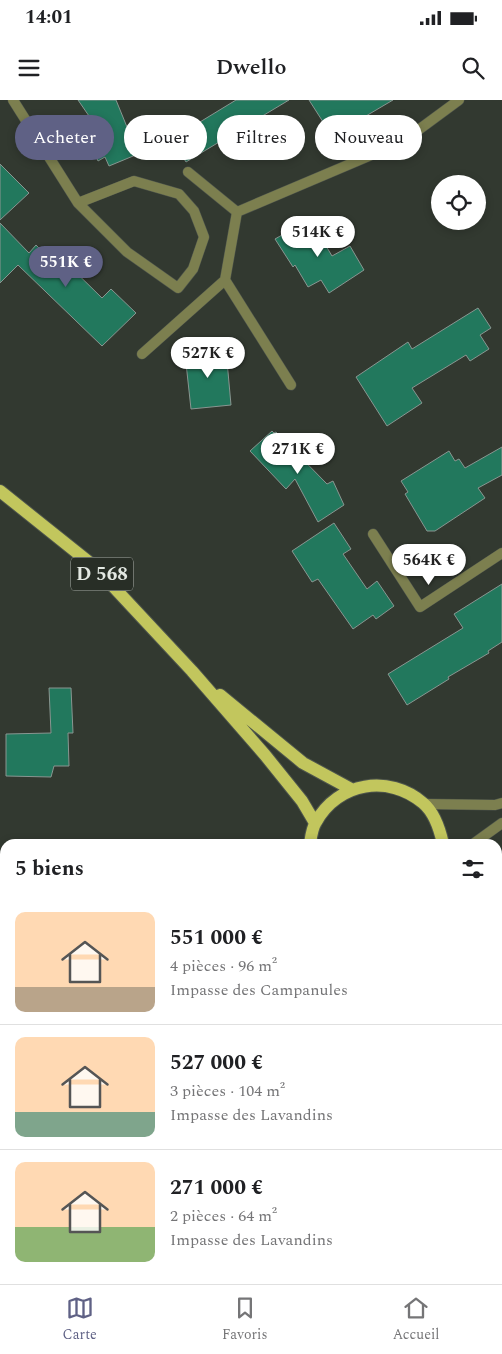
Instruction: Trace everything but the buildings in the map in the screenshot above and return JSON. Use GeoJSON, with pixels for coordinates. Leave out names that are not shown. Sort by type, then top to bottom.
{"type":"FeatureCollection","features":[{"type":"Feature","properties":{"kind":"main road","name":"D 568"},"geometry":{"type":"LineString","coordinates":[[0,491],[95,567],[192,671],[302,801],[315,823]]}},
{"type":"Feature","properties":{"kind":"main road","name":"D 568"},"geometry":{"type":"LineString","coordinates":[[192,671],[303,763],[351,789]]}},
{"type":"Feature","properties":{"kind":"main road"},"geometry":{"type":"LineString","coordinates":[[311,839],[315,823],[329,804],[351,789],[377,784],[403,789],[425,804],[439,827],[442,839]]}},
{"type":"Feature","properties":{"kind":"street"},"geometry":{"type":"LineString","coordinates":[[13,100],[78,203],[127,252],[178,288],[193,269],[204,237],[194,211],[179,194],[134,181],[78,203]]}},
{"type":"Feature","properties":{"kind":"street"},"geometry":{"type":"LineString","coordinates":[[237,212],[402,142],[459,100]]}},
{"type":"Feature","properties":{"kind":"street"},"geometry":{"type":"LineString","coordinates":[[188,172],[237,212]]}},
{"type":"Feature","properties":{"kind":"street"},"geometry":{"type":"LineString","coordinates":[[142,354],[225,280],[237,212]]}},
{"type":"Feature","properties":{"kind":"street"},"geometry":{"type":"LineString","coordinates":[[225,280],[291,385]]}},
{"type":"Feature","properties":{"kind":"street"},"geometry":{"type":"LineString","coordinates":[[373,534],[420,607],[502,553]]}},
{"type":"Feature","properties":{"kind":"street"},"geometry":{"type":"LineString","coordinates":[[425,804],[495,805],[502,803]]}},
{"type":"Feature","properties":{"kind":"street"},"geometry":{"type":"LineString","coordinates":[[479,839],[502,823]]}}]}
